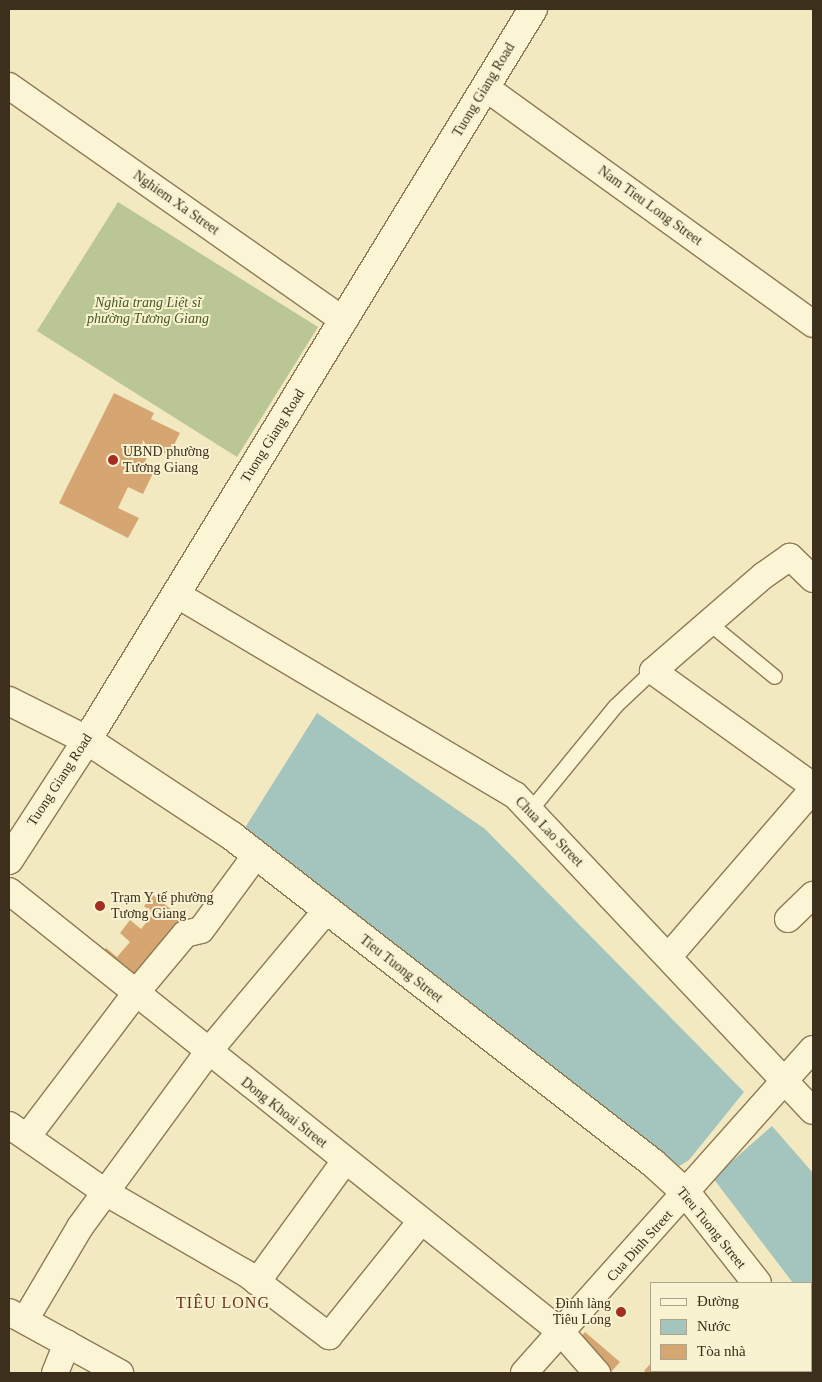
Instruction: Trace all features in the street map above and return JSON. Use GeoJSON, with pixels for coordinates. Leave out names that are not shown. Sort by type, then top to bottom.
{"type":"FeatureCollection","features":[{"type":"Feature","properties":{"kind":"main road","name":"Tuong Giang Road"},"geometry":{"type":"LineString","coordinates":[[9,860],[87,740],[486,88],[532,9]]}},
{"type":"Feature","properties":{"kind":"main road","name":"Tieu Tuong Street"},"geometry":{"type":"LineString","coordinates":[[9,701],[87,740],[256,855],[687,1194],[756,1282]]}},
{"type":"Feature","properties":{"kind":"street","name":"Nghiem Xa Street"},"geometry":{"type":"LineString","coordinates":[[9,86],[344,321]]}},
{"type":"Feature","properties":{"kind":"street","name":"Nam Tieu Long Street"},"geometry":{"type":"LineString","coordinates":[[486,88],[813,324]]}},
{"type":"Feature","properties":{"kind":"street"},"geometry":{"type":"LineString","coordinates":[[669,956],[813,788],[653,671],[708,623],[790,557],[809,565]]}},
{"type":"Feature","properties":{"kind":"street","name":"Chua Lao Street"},"geometry":{"type":"LineString","coordinates":[[176,594],[515,795],[669,956],[813,1111]]}},
{"type":"Feature","properties":{"kind":"street"},"geometry":{"type":"LineString","coordinates":[[256,855],[201,930],[185,934],[18,1131],[106,1192],[257,1282],[329,1336],[421,1221]]}},
{"type":"Feature","properties":{"kind":"street","name":"Dong Khoai Street"},"geometry":{"type":"LineString","coordinates":[[9,891],[135,994],[562,1332],[597,1373]]}},
{"type":"Feature","properties":{"kind":"street"},"geometry":{"type":"LineString","coordinates":[[788,919],[813,895]]}},
{"type":"Feature","properties":{"kind":"street"},"geometry":{"type":"LineString","coordinates":[[120,1373],[17,1316],[80,1226],[208,1052],[326,911]]}},
{"type":"Feature","properties":{"kind":"street","name":"Cua Dinh Street"},"geometry":{"type":"LineString","coordinates":[[524,1373],[687,1194],[783,1078],[813,1048]]}},
{"type":"Feature","properties":{"kind":"street"},"geometry":{"type":"LineString","coordinates":[[257,1282],[345,1160]]}},
{"type":"Feature","properties":{"kind":"street"},"geometry":{"type":"LineString","coordinates":[[54,1373],[68,1343]]}},
{"type":"Feature","properties":{"kind":"lane"},"geometry":{"type":"LineString","coordinates":[[708,623],[775,677]]}},
{"type":"Feature","properties":{"kind":"lane"},"geometry":{"type":"LineString","coordinates":[[530,812],[616,706],[653,671]]}},
{"type":"Feature","properties":{"kind":"green space","name":"Nghĩa trang Liệt sĩ phường Tương Giang"},"geometry":{"type":"Polygon","coordinates":[[[118,202],[318,327],[237,457],[37,331],[118,202]]]}},
{"type":"Feature","properties":{"kind":"water"},"geometry":{"type":"Polygon","coordinates":[[[317,713],[485,829],[744,1092],[689,1160],[678,1167],[243,831],[317,713]]]}},
{"type":"Feature","properties":{"kind":"water"},"geometry":{"type":"Polygon","coordinates":[[[772,1126],[813,1173],[813,1310],[812,1282],[792,1282],[713,1178],[772,1126]]]}},
{"type":"Feature","properties":{"kind":"building","name":"UBND phường Tương Giang"},"geometry":{"type":"Polygon","coordinates":[[[114,393],[154,413],[151,419],[180,433],[169,455],[152,447],[143,466],[154,471],[143,494],[128,487],[118,508],[139,518],[128,538],[59,503],[114,393]]]}},
{"type":"Feature","properties":{"kind":"building"},"geometry":{"type":"Polygon","coordinates":[[[153,895],[183,919],[130,985],[97,959],[106,948],[117,957],[130,942],[120,933],[130,920],[141,929],[153,914],[144,906],[153,895]]]}},
{"type":"Feature","properties":{"kind":"building"},"geometry":{"type":"Polygon","coordinates":[[[585,1332],[620,1362],[610,1373],[575,1344],[585,1332]]]}},
{"type":"Feature","properties":{"kind":"building"},"geometry":{"type":"Polygon","coordinates":[[[650,1364],[650,1372],[746,1373],[646,1373],[644,1371],[650,1364]]]}},
{"type":"Feature","properties":{"kind":"place","name":"UBND phường Tương Giang"},"geometry":{"type":"Point","coordinates":[113,460]}},
{"type":"Feature","properties":{"kind":"place","name":"Trạm Y tế phường Tương Giang"},"geometry":{"type":"Point","coordinates":[100,906]}},
{"type":"Feature","properties":{"kind":"place","name":"Đình làng Tiêu Long"},"geometry":{"type":"Point","coordinates":[621,1312]}},
{"type":"Feature","properties":{"kind":"district","name":"TIÊU LONG"},"geometry":{"type":"Point","coordinates":[223,1303]}}]}
